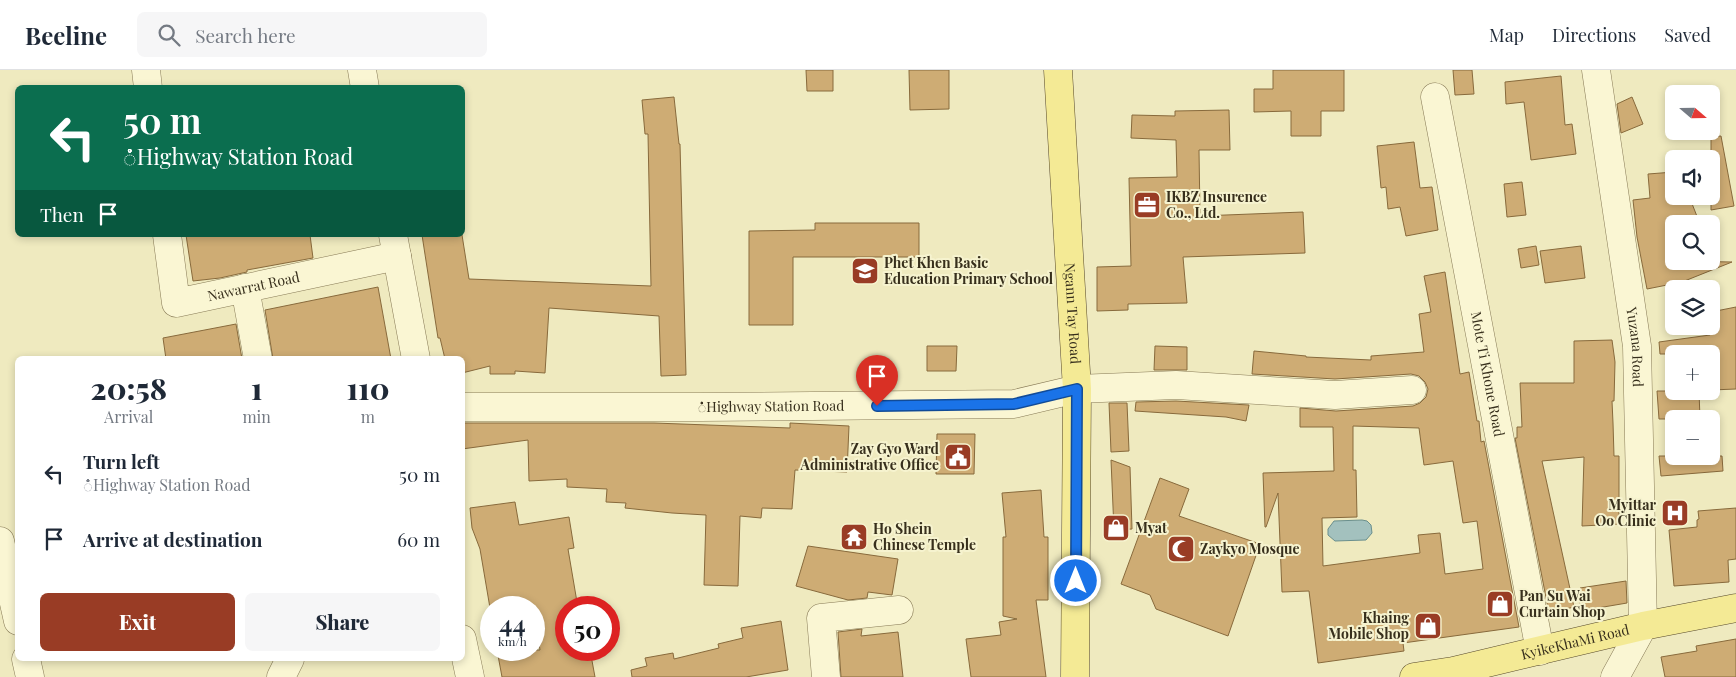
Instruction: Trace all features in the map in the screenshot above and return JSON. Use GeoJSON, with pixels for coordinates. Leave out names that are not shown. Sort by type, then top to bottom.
{"type":"FeatureCollection","features":[{"type":"Feature","properties":{"kind":"main road","name":"Ngann Tay Road"},"geometry":{"type":"LineString","coordinates":[[1058,70],[1077,389],[1075,677]]}},
{"type":"Feature","properties":{"kind":"main road","name":"KyikeKhaMi Road"},"geometry":{"type":"LineString","coordinates":[[1414,677],[1540,651],[1643,626],[1736,608]]}},
{"type":"Feature","properties":{"kind":"street"},"geometry":{"type":"LineString","coordinates":[[146,70],[148,85]]}},
{"type":"Feature","properties":{"kind":"street"},"geometry":{"type":"LineString","coordinates":[[362,70],[364,85]]}},
{"type":"Feature","properties":{"kind":"street","name":"Yuzana Road"},"geometry":{"type":"LineString","coordinates":[[1596,70],[1637,346],[1643,626]]}},
{"type":"Feature","properties":{"kind":"street","name":"Mote Ti Khone Road"},"geometry":{"type":"LineString","coordinates":[[1435,97],[1540,651]]}},
{"type":"Feature","properties":{"kind":"street","name":"Nawarrat Road"},"geometry":{"type":"LineString","coordinates":[[167,237],[176,303],[245,288],[395,246]]}},
{"type":"Feature","properties":{"kind":"street"},"geometry":{"type":"LineString","coordinates":[[395,246],[415,356]]}},
{"type":"Feature","properties":{"kind":"street"},"geometry":{"type":"LineString","coordinates":[[245,288],[257,356]]}},
{"type":"Feature","properties":{"kind":"street","name":"ံံံံHighway Station Road"},"geometry":{"type":"LineString","coordinates":[[465,407],[1014,404],[1077,389],[1176,385],[1335,395],[1412,390]]}},
{"type":"Feature","properties":{"kind":"street"},"geometry":{"type":"LineString","coordinates":[[0,541],[15,608]]}},
{"type":"Feature","properties":{"kind":"street"},"geometry":{"type":"LineString","coordinates":[[826,677],[820,618],[900,610]]}},
{"type":"Feature","properties":{"kind":"street"},"geometry":{"type":"LineString","coordinates":[[1615,677],[1643,626]]}},
{"type":"Feature","properties":{"kind":"street"},"geometry":{"type":"LineString","coordinates":[[465,653],[470,677]]}},
{"type":"Feature","properties":{"kind":"street"},"geometry":{"type":"LineString","coordinates":[[26,661],[30,677]]}},
{"type":"Feature","properties":{"kind":"street"},"geometry":{"type":"LineString","coordinates":[[281,677],[289,661]]}},
{"type":"Feature","properties":{"kind":"water"},"geometry":{"type":"Polygon","coordinates":[[[1334,521],[1367,521],[1371,525],[1372,533],[1366,540],[1335,541],[1328,535],[1328,529],[1334,521]]]}},
{"type":"Feature","properties":{"kind":"building"},"geometry":{"type":"Polygon","coordinates":[[[806,70],[833,70],[833,91],[807,91],[806,70]]]}},
{"type":"Feature","properties":{"kind":"building"},"geometry":{"type":"Polygon","coordinates":[[[909,70],[949,70],[949,109],[910,110],[909,70]]]}},
{"type":"Feature","properties":{"kind":"building"},"geometry":{"type":"Polygon","coordinates":[[[1273,70],[1344,70],[1344,111],[1321,111],[1321,136],[1291,136],[1291,111],[1254,112],[1254,89],[1273,89],[1273,70]]]}},
{"type":"Feature","properties":{"kind":"building"},"geometry":{"type":"Polygon","coordinates":[[[1453,70],[1472,70],[1474,94],[1455,95],[1453,70]]]}},
{"type":"Feature","properties":{"kind":"building"},"geometry":{"type":"Polygon","coordinates":[[[1561,76],[1565,125],[1572,124],[1576,154],[1531,160],[1524,102],[1506,104],[1505,82],[1561,76]]]}},
{"type":"Feature","properties":{"kind":"building"},"geometry":{"type":"Polygon","coordinates":[[[674,97],[680,144],[686,375],[661,376],[659,316],[549,308],[545,373],[515,371],[515,374],[490,374],[490,366],[465,372],[465,356],[444,356],[440,338],[438,338],[422,237],[462,237],[469,279],[651,286],[648,134],[645,134],[642,100],[674,97]]]}},
{"type":"Feature","properties":{"kind":"building"},"geometry":{"type":"Polygon","coordinates":[[[1632,97],[1643,124],[1621,133],[1617,104],[1632,97]]]}},
{"type":"Feature","properties":{"kind":"building"},"geometry":{"type":"Polygon","coordinates":[[[1229,110],[1230,150],[1199,150],[1200,216],[1303,212],[1305,253],[1183,257],[1187,303],[1128,304],[1128,310],[1097,311],[1097,267],[1131,266],[1129,178],[1177,177],[1176,140],[1131,138],[1132,115],[1175,116],[1175,111],[1229,110]]]}},
{"type":"Feature","properties":{"kind":"building"},"geometry":{"type":"Polygon","coordinates":[[[1720,136],[1734,206],[1711,210],[1711,205],[1720,205],[1720,150],[1711,150],[1711,140],[1720,140],[1720,136]]]}},
{"type":"Feature","properties":{"kind":"building"},"geometry":{"type":"Polygon","coordinates":[[[1414,142],[1420,188],[1432,187],[1438,230],[1406,236],[1400,207],[1388,209],[1386,187],[1381,188],[1377,146],[1414,142]]]}},
{"type":"Feature","properties":{"kind":"building"},"geometry":{"type":"Polygon","coordinates":[[[1665,173],[1665,205],[1693,205],[1696,215],[1665,215],[1665,270],[1712,270],[1687,280],[1665,280],[1665,285],[1647,289],[1637,237],[1633,200],[1650,198],[1648,174],[1665,173]]]}},
{"type":"Feature","properties":{"kind":"building"},"geometry":{"type":"Polygon","coordinates":[[[1522,182],[1526,215],[1507,217],[1504,184],[1522,182]]]}},
{"type":"Feature","properties":{"kind":"building"},"geometry":{"type":"Polygon","coordinates":[[[815,223],[919,223],[919,257],[793,257],[793,325],[749,325],[749,231],[815,230],[815,223]]]}},
{"type":"Feature","properties":{"kind":"building"},"geometry":{"type":"Polygon","coordinates":[[[186,237],[310,237],[313,258],[247,270],[247,272],[220,278],[193,281],[186,237]]]}},
{"type":"Feature","properties":{"kind":"building"},"geometry":{"type":"Polygon","coordinates":[[[1536,246],[1539,265],[1521,268],[1518,249],[1536,246]]]}},
{"type":"Feature","properties":{"kind":"building"},"geometry":{"type":"Polygon","coordinates":[[[1581,246],[1585,278],[1545,283],[1540,251],[1581,246]]]}},
{"type":"Feature","properties":{"kind":"building"},"geometry":{"type":"Polygon","coordinates":[[[1720,262],[1732,262],[1720,267],[1720,262]]]}},
{"type":"Feature","properties":{"kind":"building"},"geometry":{"type":"Polygon","coordinates":[[[1445,272],[1460,374],[1469,372],[1477,421],[1479,421],[1481,442],[1484,441],[1519,627],[1403,643],[1404,651],[1318,663],[1309,591],[1282,592],[1278,493],[1265,527],[1263,473],[1334,471],[1333,427],[1300,427],[1300,408],[1336,411],[1413,406],[1420,403],[1426,397],[1428,389],[1425,382],[1419,376],[1411,374],[1335,379],[1252,374],[1254,351],[1306,357],[1371,360],[1371,356],[1424,352],[1419,314],[1431,312],[1424,276],[1445,272]],[[1353,426],[1353,470],[1356,470],[1357,517],[1322,518],[1323,566],[1420,553],[1418,535],[1440,533],[1445,574],[1483,569],[1477,521],[1463,523],[1453,461],[1424,465],[1419,428],[1353,426]]]}},
{"type":"Feature","properties":{"kind":"building"},"geometry":{"type":"Polygon","coordinates":[[[378,287],[390,356],[273,356],[265,310],[378,287]]]}},
{"type":"Feature","properties":{"kind":"building"},"geometry":{"type":"Polygon","coordinates":[[[1736,307],[1736,389],[1720,390],[1720,345],[1665,345],[1665,354],[1660,354],[1659,342],[1720,335],[1720,310],[1736,307]]]}},
{"type":"Feature","properties":{"kind":"building"},"geometry":{"type":"Polygon","coordinates":[[[236,324],[241,356],[166,356],[163,338],[236,324]]]}},
{"type":"Feature","properties":{"kind":"building"},"geometry":{"type":"Polygon","coordinates":[[[1612,340],[1615,362],[1614,401],[1612,401],[1614,456],[1619,456],[1619,524],[1582,526],[1584,457],[1542,461],[1574,607],[1549,613],[1515,438],[1517,438],[1517,427],[1522,427],[1520,383],[1574,383],[1574,341],[1612,340]]]}},
{"type":"Feature","properties":{"kind":"building"},"geometry":{"type":"Polygon","coordinates":[[[927,346],[957,346],[956,371],[927,371],[927,346]]]}},
{"type":"Feature","properties":{"kind":"building"},"geometry":{"type":"Polygon","coordinates":[[[1155,346],[1187,347],[1187,370],[1154,370],[1155,346]]]}},
{"type":"Feature","properties":{"kind":"building"},"geometry":{"type":"Polygon","coordinates":[[[1657,391],[1665,391],[1665,400],[1699,400],[1700,410],[1665,410],[1665,419],[1659,419],[1657,391]]]}},
{"type":"Feature","properties":{"kind":"building"},"geometry":{"type":"Polygon","coordinates":[[[1176,401],[1249,405],[1246,421],[1226,417],[1135,411],[1136,402],[1176,401]]]}},
{"type":"Feature","properties":{"kind":"building"},"geometry":{"type":"Polygon","coordinates":[[[1109,403],[1127,403],[1129,451],[1111,452],[1109,403]]]}},
{"type":"Feature","properties":{"kind":"building"},"geometry":{"type":"Polygon","coordinates":[[[465,423],[654,423],[790,428],[790,423],[849,426],[847,472],[795,470],[792,509],[762,508],[761,518],[740,516],[738,586],[704,585],[706,515],[625,508],[626,503],[606,502],[607,489],[567,487],[567,479],[529,481],[528,440],[465,449],[465,423]]]}},
{"type":"Feature","properties":{"kind":"building"},"geometry":{"type":"Polygon","coordinates":[[[937,434],[975,434],[974,474],[936,474],[937,434]]]}},
{"type":"Feature","properties":{"kind":"building"},"geometry":{"type":"Polygon","coordinates":[[[1659,456],[1665,456],[1665,465],[1720,465],[1720,456],[1722,456],[1723,471],[1661,476],[1659,456]]]}},
{"type":"Feature","properties":{"kind":"building"},"geometry":{"type":"Polygon","coordinates":[[[1111,460],[1130,467],[1132,529],[1114,530],[1111,460]]]}},
{"type":"Feature","properties":{"kind":"building"},"geometry":{"type":"Polygon","coordinates":[[[1160,478],[1189,489],[1179,516],[1260,544],[1228,636],[1156,609],[1150,595],[1121,584],[1160,478]]]}},
{"type":"Feature","properties":{"kind":"building"},"geometry":{"type":"Polygon","coordinates":[[[1041,490],[1044,537],[1048,537],[1048,600],[1036,600],[1046,677],[971,677],[966,639],[1001,635],[999,622],[1017,619],[1003,616],[1003,537],[1006,537],[1002,493],[1041,490]]]}},
{"type":"Feature","properties":{"kind":"building"},"geometry":{"type":"Polygon","coordinates":[[[515,502],[519,525],[569,517],[574,548],[568,549],[576,596],[555,596],[555,661],[592,661],[595,677],[502,677],[499,661],[545,661],[545,596],[488,596],[480,549],[472,528],[470,508],[515,502]]]}},
{"type":"Feature","properties":{"kind":"building"},"geometry":{"type":"Polygon","coordinates":[[[1736,508],[1736,559],[1728,560],[1729,582],[1674,586],[1669,530],[1697,527],[1698,511],[1736,508]]]}},
{"type":"Feature","properties":{"kind":"building"},"geometry":{"type":"Polygon","coordinates":[[[808,546],[898,559],[892,595],[868,592],[867,598],[848,600],[796,586],[808,546]]]}},
{"type":"Feature","properties":{"kind":"building"},"geometry":{"type":"Polygon","coordinates":[[[1626,581],[1627,603],[1580,611],[1580,588],[1626,581]]]}},
{"type":"Feature","properties":{"kind":"building"},"geometry":{"type":"Polygon","coordinates":[[[781,621],[788,670],[746,677],[632,677],[631,670],[647,666],[645,658],[673,653],[674,659],[719,648],[718,644],[743,638],[741,628],[781,621]]]}},
{"type":"Feature","properties":{"kind":"building"},"geometry":{"type":"Polygon","coordinates":[[[862,629],[861,636],[898,632],[903,677],[841,677],[838,632],[862,629]]]}},
{"type":"Feature","properties":{"kind":"building"},"geometry":{"type":"Polygon","coordinates":[[[1736,639],[1736,677],[1665,677],[1661,657],[1697,651],[1696,646],[1736,639]]]}},
{"type":"Feature","properties":{"kind":"place","name":"IKBZ Insurence Co., Ltd."},"geometry":{"type":"Point","coordinates":[1147,205]}},
{"type":"Feature","properties":{"kind":"place","name":"Phet Khen Basic Education Primary School"},"geometry":{"type":"Point","coordinates":[865,271]}},
{"type":"Feature","properties":{"kind":"place","name":"Zay Gyo Ward Administrative Office"},"geometry":{"type":"Point","coordinates":[958,457]}},
{"type":"Feature","properties":{"kind":"place","name":"Myittar Oo Clinic"},"geometry":{"type":"Point","coordinates":[1675,513]}},
{"type":"Feature","properties":{"kind":"place","name":"Myat"},"geometry":{"type":"Point","coordinates":[1116,528]}},
{"type":"Feature","properties":{"kind":"place","name":"Ho Shein Chinese Temple"},"geometry":{"type":"Point","coordinates":[854,537]}},
{"type":"Feature","properties":{"kind":"place","name":"Zaykyo Mosque"},"geometry":{"type":"Point","coordinates":[1181,549]}},
{"type":"Feature","properties":{"kind":"place","name":"Pan Su Wai Curtain Shop"},"geometry":{"type":"Point","coordinates":[1500,604]}},
{"type":"Feature","properties":{"kind":"place","name":"Khaing Mobile Shop"},"geometry":{"type":"Point","coordinates":[1428,626]}},
{"type":"Feature","properties":{"kind":"route"},"geometry":{"type":"LineString","coordinates":[[877,406],[1014,404],[1077,389],[1076,581]]}}]}
